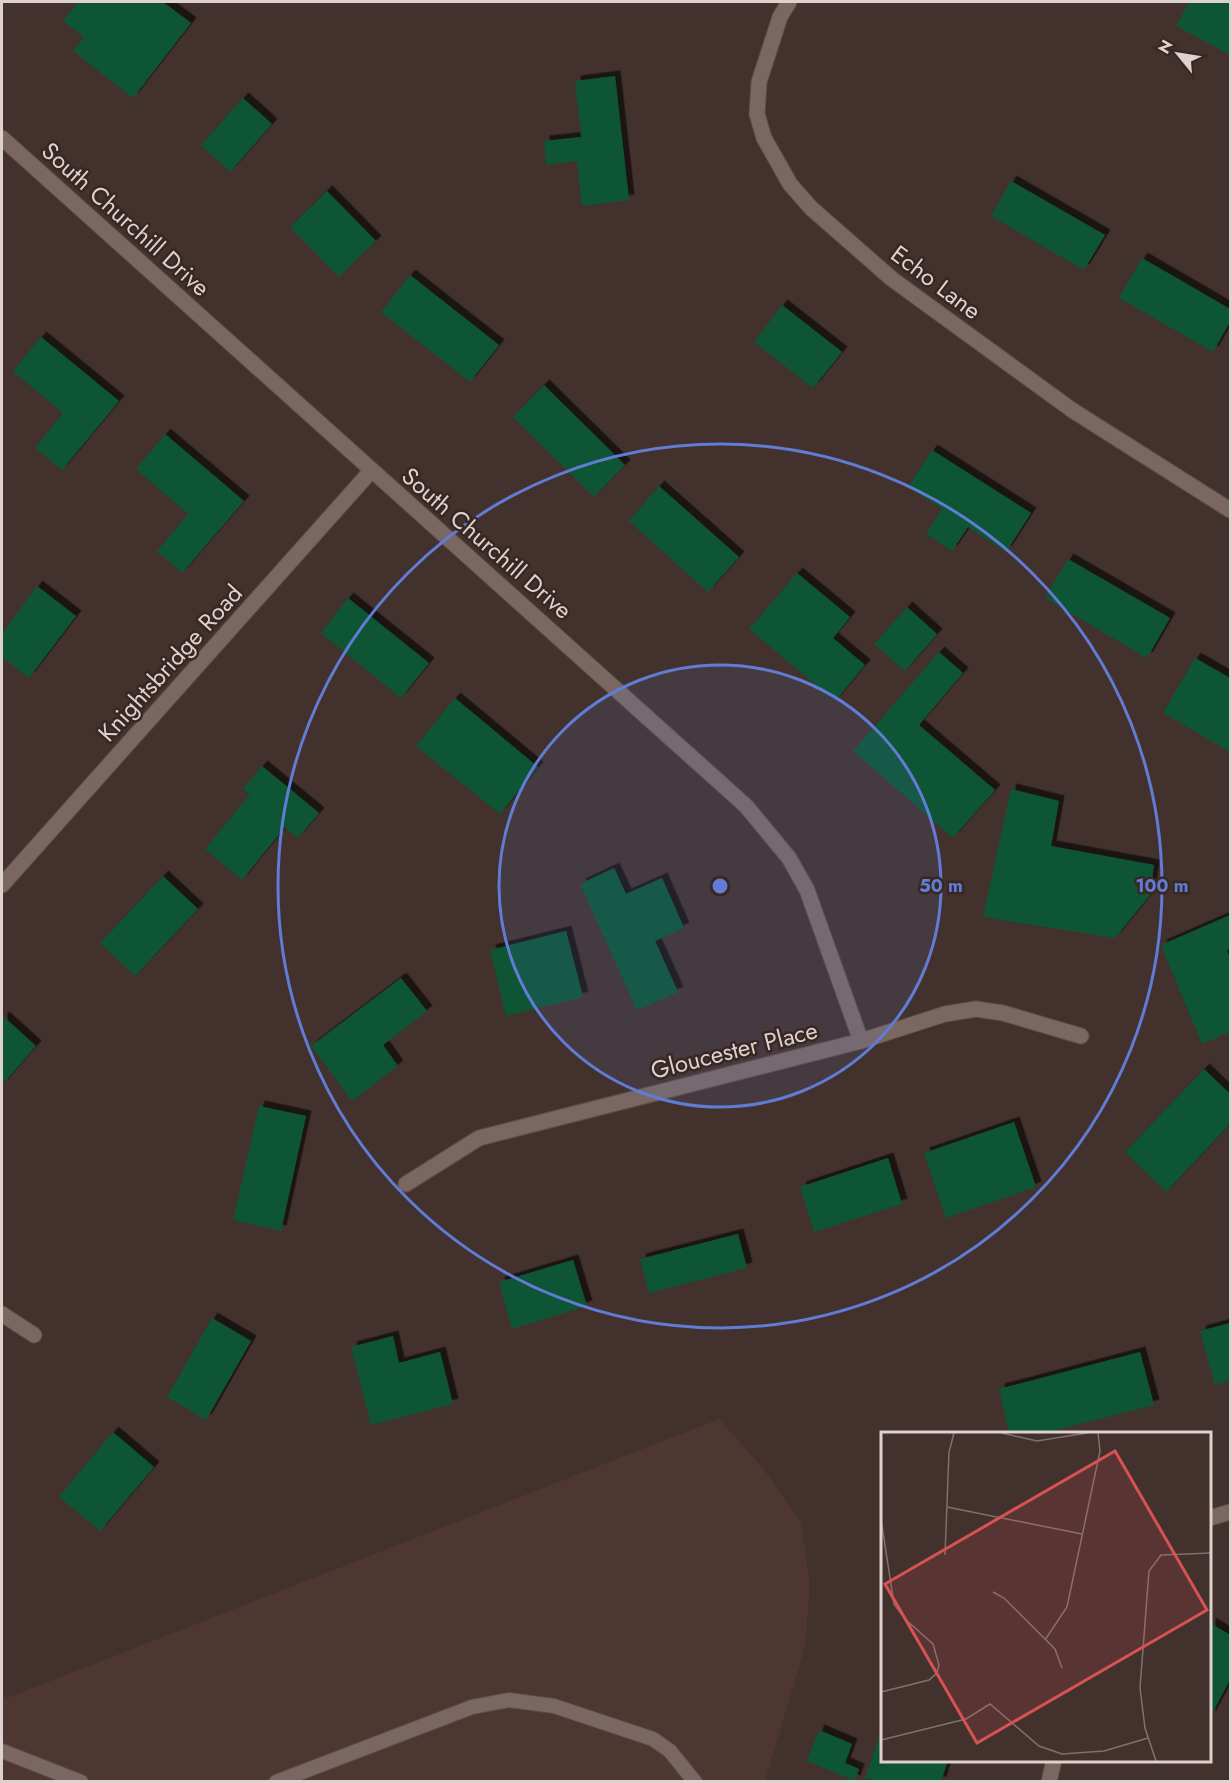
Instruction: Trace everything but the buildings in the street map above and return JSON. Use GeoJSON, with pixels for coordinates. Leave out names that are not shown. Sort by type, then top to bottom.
{"type":"FeatureCollection","features":[{"type":"Feature","properties":{"kind":"street","name":"Echo Lane"},"geometry":{"type":"LineString","coordinates":[[789,2],[780,17],[759,82],[757,114],[764,138],[790,184],[811,208],[892,279],[1072,410],[1230,510]]}},
{"type":"Feature","properties":{"kind":"street","name":"South Churchill Drive"},"geometry":{"type":"LineString","coordinates":[[2,138],[746,806],[789,858],[807,890],[861,1041]]}},
{"type":"Feature","properties":{"kind":"street","name":"Knightsbridge Road"},"geometry":{"type":"LineString","coordinates":[[2,885],[371,471]]}},
{"type":"Feature","properties":{"kind":"street","name":"Gloucester Place"},"geometry":{"type":"LineString","coordinates":[[406,1184],[479,1138],[861,1041],[945,1014],[976,1009],[1003,1013],[1082,1036]]}},
{"type":"Feature","properties":{"kind":"street"},"geometry":{"type":"LineString","coordinates":[[2,1314],[34,1335]]}},
{"type":"Feature","properties":{"kind":"street"},"geometry":{"type":"LineString","coordinates":[[1211,1517],[1230,1512]]}},
{"type":"Feature","properties":{"kind":"street"},"geometry":{"type":"LineString","coordinates":[[1049,1782],[1054,1762]]}},
{"type":"Feature","properties":{"kind":"lane"},"geometry":{"type":"LineString","coordinates":[[276,1782],[472,1707],[509,1700],[554,1706],[653,1739],[670,1751],[696,1782]]}},
{"type":"Feature","properties":{"kind":"lane"},"geometry":{"type":"LineString","coordinates":[[2,1752],[81,1782]]}},
{"type":"Feature","properties":{"kind":"shaded area"},"geometry":{"type":"Polygon","coordinates":[[[719,1419],[762,1467],[801,1522],[810,1585],[805,1647],[765,1781],[2,1781],[2,1695],[7,1698],[719,1419]]]}}]}
